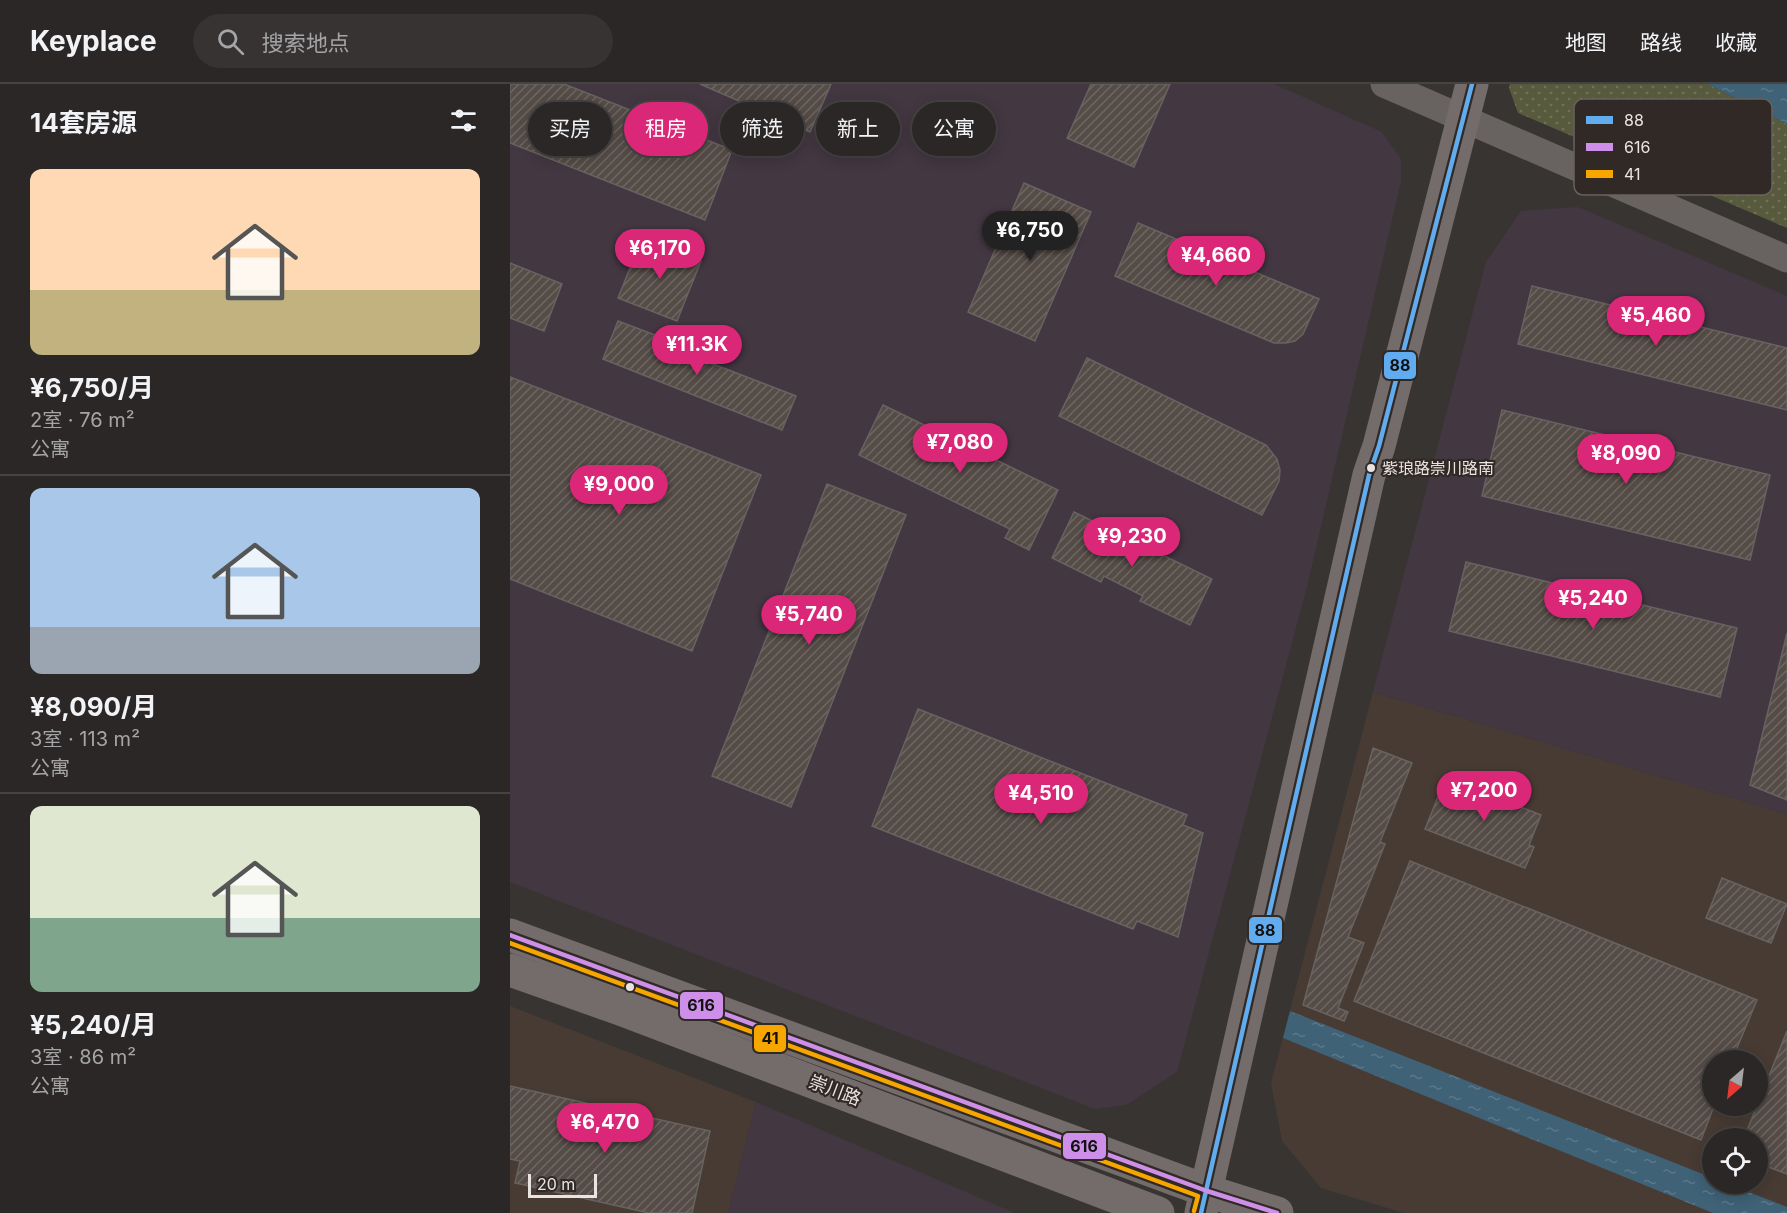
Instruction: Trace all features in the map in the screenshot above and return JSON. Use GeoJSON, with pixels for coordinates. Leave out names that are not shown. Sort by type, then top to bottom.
{"type":"FeatureCollection","features":[{"type":"Feature","properties":{"kind":"main road"},"geometry":{"type":"LineString","coordinates":[[1204,1202],[1370,475],[1472,84]]}},
{"type":"Feature","properties":{"kind":"main road","name":"崇川路"},"geometry":{"type":"LineString","coordinates":[[510,935],[1204,1202],[1278,1213]]}},
{"type":"Feature","properties":{"kind":"main road","name":"崇川路"},"geometry":{"type":"LineString","coordinates":[[510,970],[643,1017],[1158,1213]]}},
{"type":"Feature","properties":{"kind":"street"},"geometry":{"type":"LineString","coordinates":[[1384,84],[1574,166]]}},
{"type":"Feature","properties":{"kind":"street"},"geometry":{"type":"LineString","coordinates":[[1639,195],[1787,260]]}},
{"type":"Feature","properties":{"kind":"shaded area"},"geometry":{"type":"Polygon","coordinates":[[[510,84],[1274,84],[1382,132],[1401,159],[1401,181],[1307,587],[1177,1072],[1126,1105],[1095,1109],[510,882],[510,84]]]}},
{"type":"Feature","properties":{"kind":"shaded area"},"geometry":{"type":"Polygon","coordinates":[[[1578,207],[1787,296],[1787,814],[1373,692],[1486,262],[1521,211],[1578,207]]]}},
{"type":"Feature","properties":{"kind":"shaded area"},"geometry":{"type":"Polygon","coordinates":[[[1373,692],[1787,814],[1787,1213],[1404,1213],[1321,1188],[1282,1141],[1271,1083],[1373,692]]]}},
{"type":"Feature","properties":{"kind":"shaded area"},"geometry":{"type":"Polygon","coordinates":[[[510,1006],[756,1102],[728,1213],[510,1213],[510,1006]]]}},
{"type":"Feature","properties":{"kind":"shaded area"},"geometry":{"type":"Polygon","coordinates":[[[756,1102],[1015,1213],[728,1213],[756,1102]]]}},
{"type":"Feature","properties":{"kind":"green space"},"geometry":{"type":"Polygon","coordinates":[[[1510,84],[1707,84],[1737,99],[1574,99],[1574,137],[1518,113],[1509,88],[1510,84]]]}},
{"type":"Feature","properties":{"kind":"green space"},"geometry":{"type":"Polygon","coordinates":[[[1772,116],[1787,124],[1787,228],[1710,195],[1772,195],[1772,116]]]}},
{"type":"Feature","properties":{"kind":"water"},"geometry":{"type":"Polygon","coordinates":[[[1707,84],[1787,84],[1787,124],[1772,116],[1772,99],[1737,99],[1707,84]]]}},
{"type":"Feature","properties":{"kind":"water"},"geometry":{"type":"Polygon","coordinates":[[[1290,1011],[1702,1174],[1702,1194],[1754,1194],[1787,1207],[1787,1213],[1713,1213],[1283,1038],[1290,1011]]]}},
{"type":"Feature","properties":{"kind":"building"},"geometry":{"type":"Polygon","coordinates":[[[510,84],[564,84],[610,102],[528,102],[528,150],[510,143],[510,84]]]}},
{"type":"Feature","properties":{"kind":"building"},"geometry":{"type":"Polygon","coordinates":[[[700,84],[831,84],[823,102],[816,102],[816,118],[810,132],[804,129],[804,102],[741,102],[700,84]]]}},
{"type":"Feature","properties":{"kind":"building"},"geometry":{"type":"Polygon","coordinates":[[[1091,84],[1170,84],[1134,167],[1067,138],[1091,84]]]}},
{"type":"Feature","properties":{"kind":"building"},"geometry":{"type":"Polygon","coordinates":[[[612,103],[624,108],[624,156],[708,156],[708,141],[720,145],[720,156],[730,156],[705,220],[543,156],[612,156],[612,103]]]}},
{"type":"Feature","properties":{"kind":"building"},"geometry":{"type":"Polygon","coordinates":[[[1024,183],[1091,212],[1035,341],[968,312],[1024,183]]]}},
{"type":"Feature","properties":{"kind":"building"},"geometry":{"type":"Polygon","coordinates":[[[1138,223],[1319,299],[1303,334],[1295,341],[1274,343],[1115,276],[1138,223]]]}},
{"type":"Feature","properties":{"kind":"building"},"geometry":{"type":"Polygon","coordinates":[[[642,238],[701,261],[677,321],[618,298],[642,238]]]}},
{"type":"Feature","properties":{"kind":"building"},"geometry":{"type":"Polygon","coordinates":[[[510,263],[562,284],[544,331],[510,318],[510,263]]]}},
{"type":"Feature","properties":{"kind":"building"},"geometry":{"type":"Polygon","coordinates":[[[1532,286],[1787,348],[1787,410],[1518,344],[1532,286]]]}},
{"type":"Feature","properties":{"kind":"building"},"geometry":{"type":"Polygon","coordinates":[[[618,321],[689,348],[687,354],[796,396],[782,430],[603,359],[618,321]]]}},
{"type":"Feature","properties":{"kind":"building"},"geometry":{"type":"Polygon","coordinates":[[[1087,358],[1266,445],[1277,459],[1280,470],[1279,481],[1262,515],[1059,416],[1087,358]]]}},
{"type":"Feature","properties":{"kind":"building"},"geometry":{"type":"Polygon","coordinates":[[[510,377],[761,475],[692,651],[510,579],[510,377]]]}},
{"type":"Feature","properties":{"kind":"building"},"geometry":{"type":"Polygon","coordinates":[[[883,405],[1058,490],[1029,550],[1005,538],[1010,529],[859,455],[883,405]]]}},
{"type":"Feature","properties":{"kind":"building"},"geometry":{"type":"Polygon","coordinates":[[[1502,410],[1770,475],[1750,560],[1482,496],[1502,410]]]}},
{"type":"Feature","properties":{"kind":"building"},"geometry":{"type":"Polygon","coordinates":[[[827,484],[906,515],[791,807],[712,776],[827,484]]]}},
{"type":"Feature","properties":{"kind":"building"},"geometry":{"type":"Polygon","coordinates":[[[1074,512],[1212,579],[1190,625],[1140,601],[1143,596],[1104,576],[1101,582],[1052,558],[1074,512]]]}},
{"type":"Feature","properties":{"kind":"building"},"geometry":{"type":"Polygon","coordinates":[[[1466,562],[1737,628],[1720,697],[1449,631],[1466,562]]]}},
{"type":"Feature","properties":{"kind":"building"},"geometry":{"type":"Polygon","coordinates":[[[1787,633],[1787,800],[1750,785],[1787,633]]]}},
{"type":"Feature","properties":{"kind":"building"},"geometry":{"type":"Polygon","coordinates":[[[918,709],[1187,815],[1183,825],[1203,833],[1178,937],[1137,921],[1133,929],[872,826],[918,709]]]}},
{"type":"Feature","properties":{"kind":"building"},"geometry":{"type":"Polygon","coordinates":[[[1373,748],[1412,763],[1380,842],[1385,844],[1348,937],[1364,943],[1338,1008],[1348,1012],[1344,1021],[1303,1005],[1373,748]]]}},
{"type":"Feature","properties":{"kind":"building"},"geometry":{"type":"Polygon","coordinates":[[[1446,777],[1541,815],[1529,845],[1534,847],[1525,868],[1425,829],[1446,777]]]}},
{"type":"Feature","properties":{"kind":"building"},"geometry":{"type":"Polygon","coordinates":[[[1410,861],[1757,1000],[1736,1050],[1702,1050],[1702,1116],[1710,1116],[1706,1128],[1702,1128],[1701,1140],[1354,1001],[1410,861]]]}},
{"type":"Feature","properties":{"kind":"building"},"geometry":{"type":"Polygon","coordinates":[[[1722,878],[1787,904],[1771,943],[1706,918],[1722,878]]]}},
{"type":"Feature","properties":{"kind":"building"},"geometry":{"type":"Polygon","coordinates":[[[1787,1031],[1787,1174],[1768,1167],[1768,1128],[1748,1128],[1753,1116],[1768,1116],[1768,1078],[1787,1031]]]}},
{"type":"Feature","properties":{"kind":"building"},"geometry":{"type":"Polygon","coordinates":[[[510,1086],[710,1131],[692,1213],[649,1213],[515,1183],[520,1161],[510,1159],[510,1086]]]}},
{"type":"Feature","properties":{"kind":"transit line","name":"88"},"geometry":{"type":"LineString","coordinates":[[1201,1213],[1369,475],[1379,446],[1472,84]]}},
{"type":"Feature","properties":{"kind":"transit line","name":"616"},"geometry":{"type":"LineString","coordinates":[[510,935],[1207,1191],[1277,1213]]}},
{"type":"Feature","properties":{"kind":"transit line","name":"41"},"geometry":{"type":"LineString","coordinates":[[510,943],[1198,1196],[1194,1211]]}},
{"type":"Feature","properties":{"kind":"place","name":"紫琅路崇川路南"},"geometry":{"type":"Point","coordinates":[1371,468]}}]}
